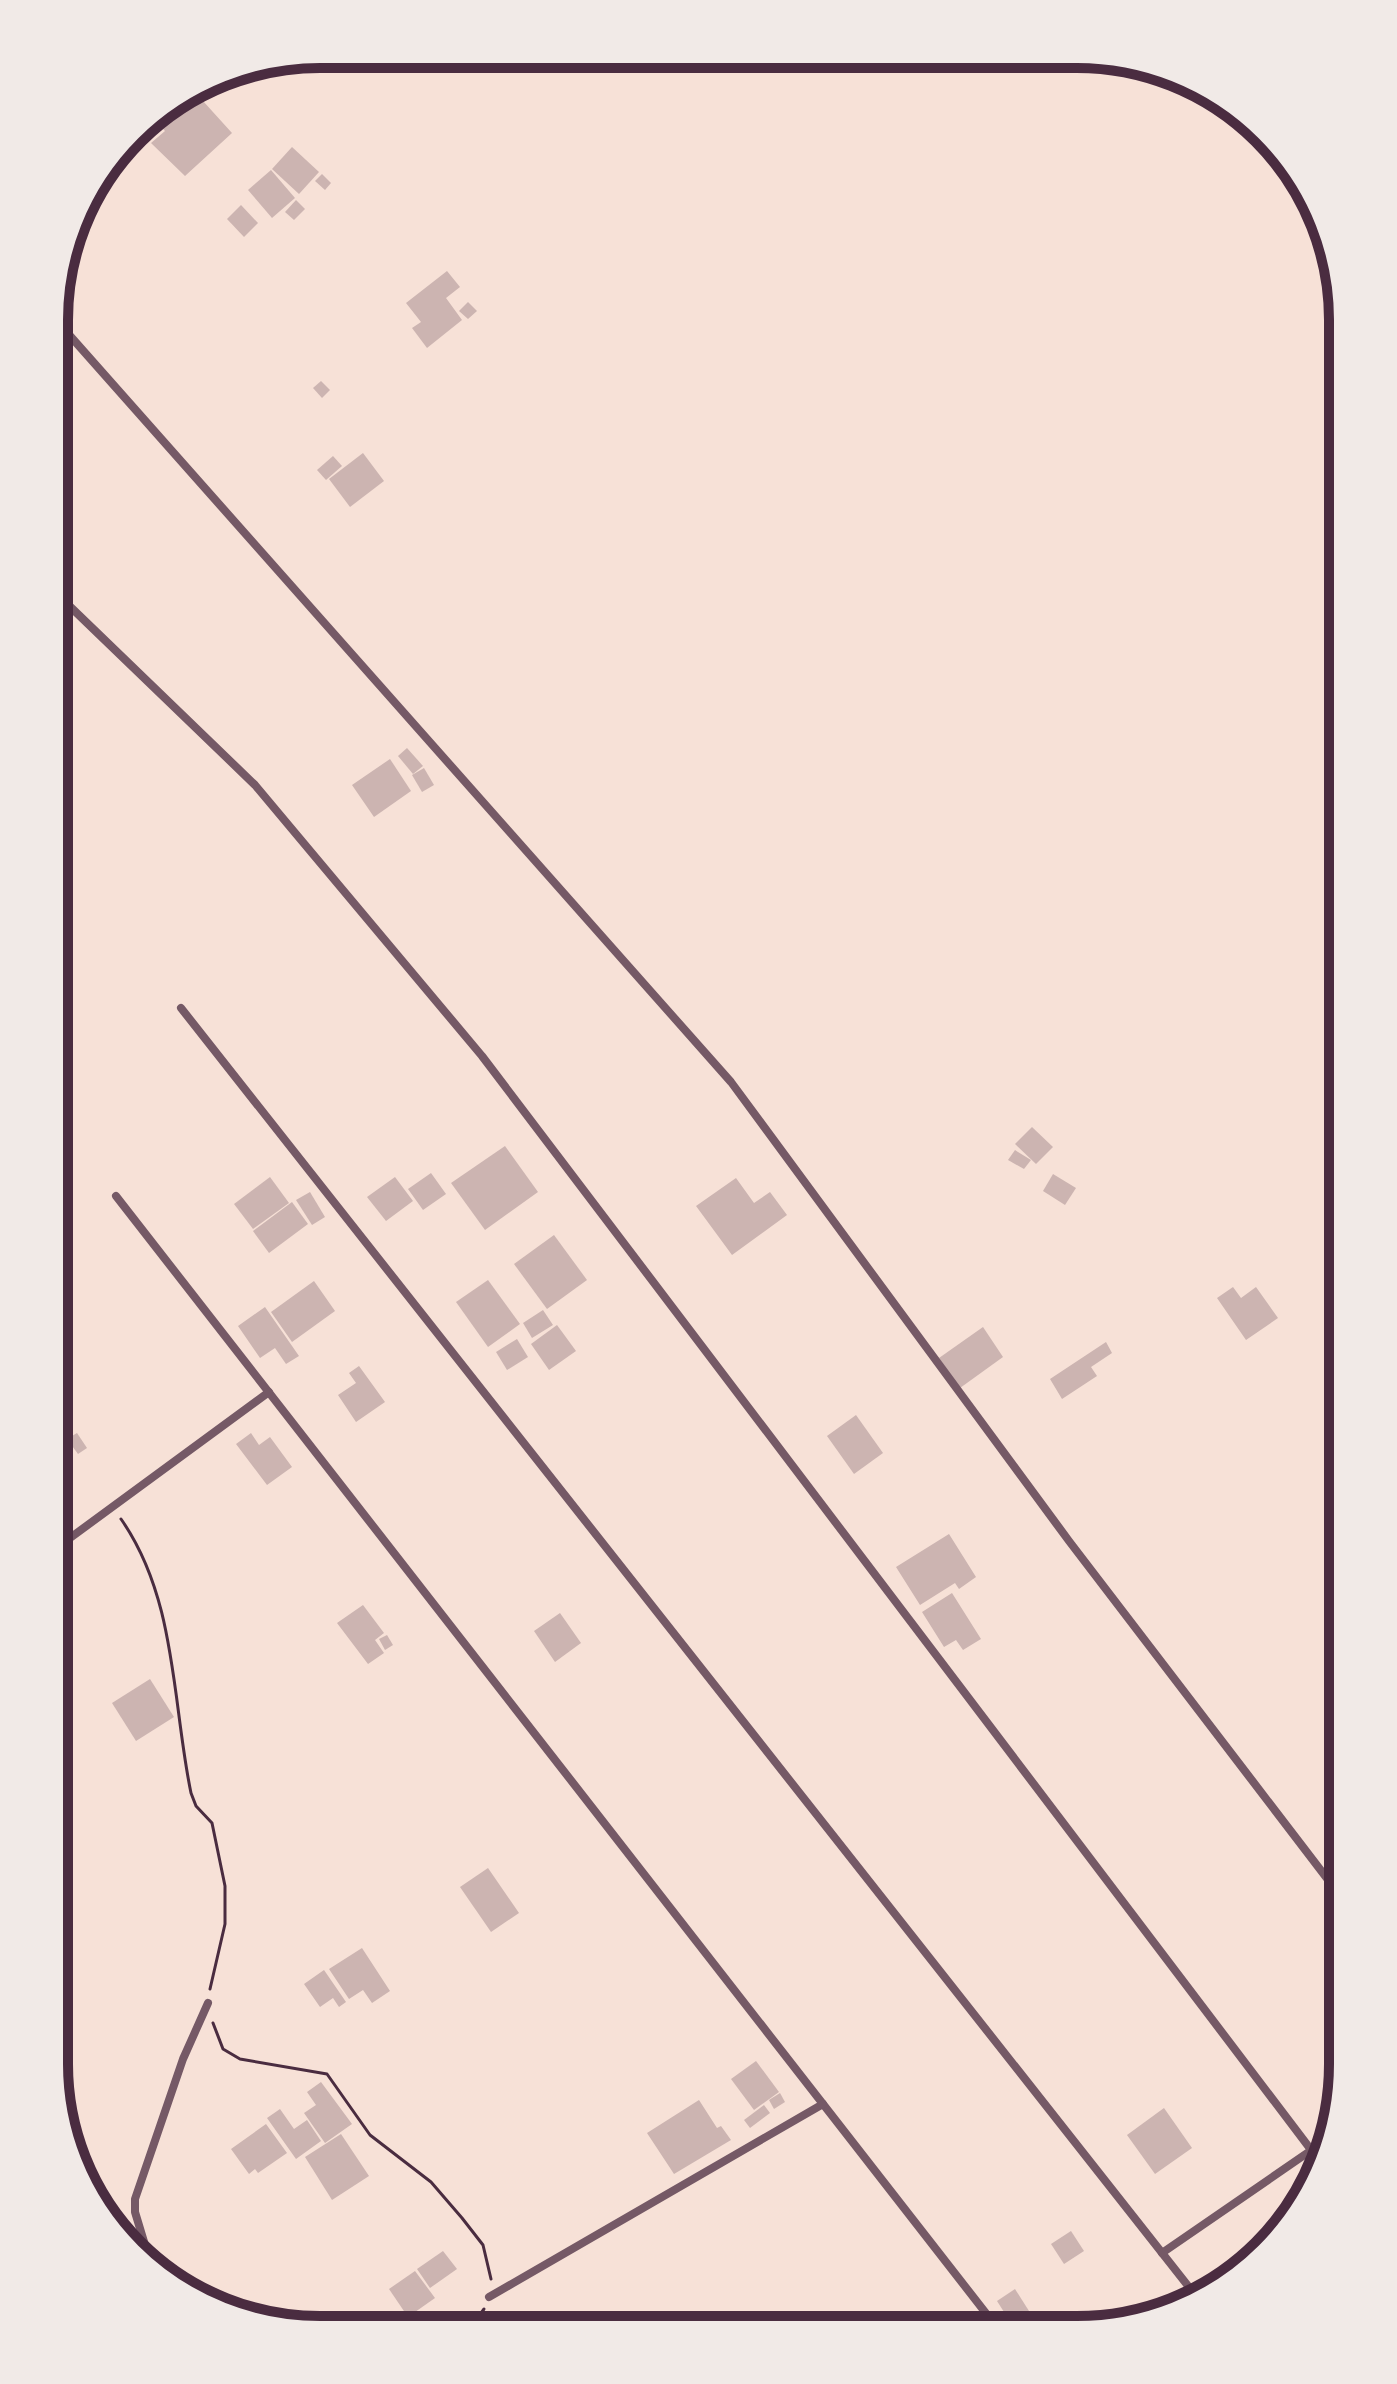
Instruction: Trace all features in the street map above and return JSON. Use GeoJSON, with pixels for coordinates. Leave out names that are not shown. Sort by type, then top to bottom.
{"type":"FeatureCollection","features":[{"type":"Feature","properties":{"kind":"street"},"geometry":{"type":"LineString","coordinates":[[68,334],[731,1082],[1069,1541],[1328,1880]]}},
{"type":"Feature","properties":{"kind":"street"},"geometry":{"type":"LineString","coordinates":[[68,605],[255,785],[482,1056],[1311,2150]]}},
{"type":"Feature","properties":{"kind":"street"},"geometry":{"type":"LineString","coordinates":[[181,1008],[1190,2288]]}},
{"type":"Feature","properties":{"kind":"street"},"geometry":{"type":"LineString","coordinates":[[116,1196],[988,2316]]}},
{"type":"Feature","properties":{"kind":"street"},"geometry":{"type":"LineString","coordinates":[[68,1539],[269,1392]]}},
{"type":"Feature","properties":{"kind":"street"},"geometry":{"type":"LineString","coordinates":[[145,2244],[135,2212],[135,2199],[183,2059],[208,2003]]}},
{"type":"Feature","properties":{"kind":"street"},"geometry":{"type":"LineString","coordinates":[[489,2297],[823,2104]]}},
{"type":"Feature","properties":{"kind":"street"},"geometry":{"type":"LineString","coordinates":[[1162,2253],[1315,2147]]}},
{"type":"Feature","properties":{"kind":"path"},"geometry":{"type":"LineString","coordinates":[[111,1506],[140,1555],[165,1618],[191,1793],[196,1806],[212,1823],[225,1886],[225,1924],[208,2003],[223,2049],[240,2059],[327,2074],[356,2118],[382,2147],[431,2182],[483,2245],[491,2279],[489,2297],[481,2316]]}},
{"type":"Feature","properties":{"kind":"building"},"geometry":{"type":"Polygon","coordinates":[[[201,99],[232,133],[185,176],[151,143],[165,131],[160,126],[201,99]]]}},
{"type":"Feature","properties":{"kind":"building"},"geometry":{"type":"Polygon","coordinates":[[[292,147],[319,172],[299,194],[272,169],[292,147]]]}},
{"type":"Feature","properties":{"kind":"building"},"geometry":{"type":"Polygon","coordinates":[[[271,170],[295,198],[272,218],[248,190],[271,170]]]}},
{"type":"Feature","properties":{"kind":"building"},"geometry":{"type":"Polygon","coordinates":[[[322,174],[331,183],[325,190],[315,181],[322,174]]]}},
{"type":"Feature","properties":{"kind":"building"},"geometry":{"type":"Polygon","coordinates":[[[296,200],[305,209],[294,220],[285,212],[296,200]]]}},
{"type":"Feature","properties":{"kind":"building"},"geometry":{"type":"Polygon","coordinates":[[[241,205],[258,223],[244,237],[227,219],[241,205]]]}},
{"type":"Feature","properties":{"kind":"building"},"geometry":{"type":"Polygon","coordinates":[[[447,271],[460,287],[446,298],[462,320],[427,348],[412,328],[421,322],[406,303],[447,271]]]}},
{"type":"Feature","properties":{"kind":"building"},"geometry":{"type":"Polygon","coordinates":[[[468,302],[477,311],[468,319],[459,311],[468,302]]]}},
{"type":"Feature","properties":{"kind":"building"},"geometry":{"type":"Polygon","coordinates":[[[321,381],[330,390],[322,398],[313,388],[321,381]]]}},
{"type":"Feature","properties":{"kind":"building"},"geometry":{"type":"Polygon","coordinates":[[[363,453],[384,481],[350,507],[329,479],[363,453]]]}},
{"type":"Feature","properties":{"kind":"building"},"geometry":{"type":"Polygon","coordinates":[[[333,456],[342,466],[326,480],[317,470],[333,456]]]}},
{"type":"Feature","properties":{"kind":"building"},"geometry":{"type":"Polygon","coordinates":[[[407,748],[423,766],[413,774],[398,756],[407,748]]]}},
{"type":"Feature","properties":{"kind":"building"},"geometry":{"type":"Polygon","coordinates":[[[390,759],[411,791],[374,817],[352,785],[390,759]]]}},
{"type":"Feature","properties":{"kind":"building"},"geometry":{"type":"Polygon","coordinates":[[[424,768],[434,785],[422,792],[412,775],[424,768]]]}},
{"type":"Feature","properties":{"kind":"building"},"geometry":{"type":"Polygon","coordinates":[[[1032,1127],[1053,1147],[1036,1164],[1015,1144],[1032,1127]]]}},
{"type":"Feature","properties":{"kind":"building"},"geometry":{"type":"Polygon","coordinates":[[[505,1146],[538,1192],[485,1230],[451,1183],[505,1146]]]}},
{"type":"Feature","properties":{"kind":"building"},"geometry":{"type":"Polygon","coordinates":[[[1015,1150],[1031,1160],[1024,1169],[1008,1160],[1015,1150]]]}},
{"type":"Feature","properties":{"kind":"building"},"geometry":{"type":"Polygon","coordinates":[[[431,1173],[446,1194],[423,1210],[408,1189],[431,1173]]]}},
{"type":"Feature","properties":{"kind":"building"},"geometry":{"type":"Polygon","coordinates":[[[1053,1174],[1076,1188],[1065,1205],[1043,1191],[1053,1174]]]}},
{"type":"Feature","properties":{"kind":"building"},"geometry":{"type":"Polygon","coordinates":[[[270,1177],[289,1203],[253,1229],[234,1204],[270,1177]]]}},
{"type":"Feature","properties":{"kind":"building"},"geometry":{"type":"Polygon","coordinates":[[[395,1177],[413,1201],[386,1221],[367,1197],[395,1177]]]}},
{"type":"Feature","properties":{"kind":"building"},"geometry":{"type":"Polygon","coordinates":[[[736,1178],[754,1203],[770,1192],[787,1215],[732,1255],[696,1206],[736,1178]]]}},
{"type":"Feature","properties":{"kind":"building"},"geometry":{"type":"Polygon","coordinates":[[[310,1192],[325,1217],[312,1225],[296,1200],[310,1192]]]}},
{"type":"Feature","properties":{"kind":"building"},"geometry":{"type":"Polygon","coordinates":[[[292,1202],[308,1224],[269,1253],[253,1231],[292,1202]]]}},
{"type":"Feature","properties":{"kind":"building"},"geometry":{"type":"Polygon","coordinates":[[[554,1235],[587,1280],[547,1309],[514,1264],[554,1235]]]}},
{"type":"Feature","properties":{"kind":"building"},"geometry":{"type":"Polygon","coordinates":[[[488,1280],[520,1324],[488,1347],[456,1302],[488,1280]]]}},
{"type":"Feature","properties":{"kind":"building"},"geometry":{"type":"Polygon","coordinates":[[[314,1281],[335,1311],[292,1342],[271,1312],[314,1281]]]}},
{"type":"Feature","properties":{"kind":"building"},"geometry":{"type":"Polygon","coordinates":[[[1233,1287],[1241,1298],[1256,1287],[1278,1318],[1246,1340],[1217,1298],[1233,1287]]]}},
{"type":"Feature","properties":{"kind":"building"},"geometry":{"type":"Polygon","coordinates":[[[265,1307],[299,1356],[286,1364],[275,1348],[260,1358],[238,1326],[265,1307]]]}},
{"type":"Feature","properties":{"kind":"building"},"geometry":{"type":"Polygon","coordinates":[[[543,1310],[553,1325],[532,1338],[523,1323],[543,1310]]]}},
{"type":"Feature","properties":{"kind":"building"},"geometry":{"type":"Polygon","coordinates":[[[557,1325],[576,1351],[549,1370],[531,1344],[557,1325]]]}},
{"type":"Feature","properties":{"kind":"building"},"geometry":{"type":"Polygon","coordinates":[[[983,1327],[1003,1357],[960,1388],[939,1358],[983,1327]]]}},
{"type":"Feature","properties":{"kind":"building"},"geometry":{"type":"Polygon","coordinates":[[[517,1339],[528,1357],[507,1370],[496,1352],[517,1339]]]}},
{"type":"Feature","properties":{"kind":"building"},"geometry":{"type":"Polygon","coordinates":[[[1106,1342],[1112,1353],[1091,1367],[1097,1376],[1062,1399],[1050,1379],[1106,1342]]]}},
{"type":"Feature","properties":{"kind":"building"},"geometry":{"type":"Polygon","coordinates":[[[359,1366],[385,1402],[356,1422],[338,1395],[356,1383],[349,1373],[359,1366]]]}},
{"type":"Feature","properties":{"kind":"building"},"geometry":{"type":"Polygon","coordinates":[[[856,1415],[883,1453],[854,1474],[827,1436],[856,1415]]]}},
{"type":"Feature","properties":{"kind":"building"},"geometry":{"type":"Polygon","coordinates":[[[77,1433],[87,1448],[78,1454],[68,1438],[77,1433]]]}},
{"type":"Feature","properties":{"kind":"building"},"geometry":{"type":"Polygon","coordinates":[[[251,1433],[259,1445],[270,1437],[292,1467],[267,1485],[236,1444],[251,1433]]]}},
{"type":"Feature","properties":{"kind":"building"},"geometry":{"type":"Polygon","coordinates":[[[949,1534],[976,1577],[959,1589],[955,1583],[920,1605],[896,1567],[949,1534]]]}},
{"type":"Feature","properties":{"kind":"building"},"geometry":{"type":"Polygon","coordinates":[[[952,1593],[981,1639],[963,1650],[956,1640],[944,1647],[922,1612],[952,1593]]]}},
{"type":"Feature","properties":{"kind":"building"},"geometry":{"type":"Polygon","coordinates":[[[363,1605],[384,1633],[375,1640],[384,1653],[368,1664],[337,1623],[363,1605]]]}},
{"type":"Feature","properties":{"kind":"building"},"geometry":{"type":"Polygon","coordinates":[[[560,1613],[581,1643],[555,1662],[534,1631],[560,1613]]]}},
{"type":"Feature","properties":{"kind":"building"},"geometry":{"type":"Polygon","coordinates":[[[387,1635],[393,1645],[385,1650],[379,1639],[387,1635]]]}},
{"type":"Feature","properties":{"kind":"building"},"geometry":{"type":"Polygon","coordinates":[[[150,1679],[174,1717],[136,1741],[112,1703],[150,1679]]]}},
{"type":"Feature","properties":{"kind":"building"},"geometry":{"type":"Polygon","coordinates":[[[488,1868],[519,1913],[491,1932],[460,1887],[488,1868]]]}},
{"type":"Feature","properties":{"kind":"building"},"geometry":{"type":"Polygon","coordinates":[[[362,1948],[390,1991],[372,2003],[363,1990],[349,1999],[329,1969],[362,1948]]]}},
{"type":"Feature","properties":{"kind":"building"},"geometry":{"type":"Polygon","coordinates":[[[324,1970],[346,2002],[339,2007],[333,1998],[320,2007],[304,1984],[324,1970]]]}},
{"type":"Feature","properties":{"kind":"building"},"geometry":{"type":"Polygon","coordinates":[[[756,2061],[779,2092],[754,2110],[731,2079],[756,2061]]]}},
{"type":"Feature","properties":{"kind":"building"},"geometry":{"type":"Polygon","coordinates":[[[321,2082],[352,2124],[325,2143],[304,2113],[316,2105],[307,2092],[321,2082]]]}},
{"type":"Feature","properties":{"kind":"building"},"geometry":{"type":"Polygon","coordinates":[[[780,2093],[785,2102],[774,2109],[769,2100],[780,2093]]]}},
{"type":"Feature","properties":{"kind":"building"},"geometry":{"type":"Polygon","coordinates":[[[699,2100],[717,2128],[721,2126],[731,2140],[674,2174],[647,2133],[699,2100]]]}},
{"type":"Feature","properties":{"kind":"building"},"geometry":{"type":"Polygon","coordinates":[[[764,2105],[770,2113],[750,2128],[744,2120],[764,2105]]]}},
{"type":"Feature","properties":{"kind":"building"},"geometry":{"type":"Polygon","coordinates":[[[1164,2108],[1192,2148],[1155,2174],[1127,2135],[1164,2108]]]}},
{"type":"Feature","properties":{"kind":"building"},"geometry":{"type":"Polygon","coordinates":[[[280,2109],[294,2129],[307,2120],[321,2141],[296,2159],[267,2118],[280,2109]]]}},
{"type":"Feature","properties":{"kind":"building"},"geometry":{"type":"Polygon","coordinates":[[[266,2124],[287,2153],[258,2173],[255,2169],[249,2174],[231,2149],[266,2124]]]}},
{"type":"Feature","properties":{"kind":"building"},"geometry":{"type":"Polygon","coordinates":[[[341,2134],[369,2176],[332,2200],[305,2157],[341,2134]]]}},
{"type":"Feature","properties":{"kind":"building"},"geometry":{"type":"Polygon","coordinates":[[[1071,2231],[1084,2251],[1064,2264],[1051,2244],[1071,2231]]]}},
{"type":"Feature","properties":{"kind":"building"},"geometry":{"type":"Polygon","coordinates":[[[443,2251],[457,2269],[430,2288],[417,2269],[443,2251]]]}},
{"type":"Feature","properties":{"kind":"building"},"geometry":{"type":"Polygon","coordinates":[[[415,2271],[435,2298],[407,2316],[389,2289],[415,2271]]]}},
{"type":"Feature","properties":{"kind":"building"},"geometry":{"type":"Polygon","coordinates":[[[1015,2289],[1029,2311],[1022,2316],[1007,2316],[997,2301],[1015,2289]]]}}]}
